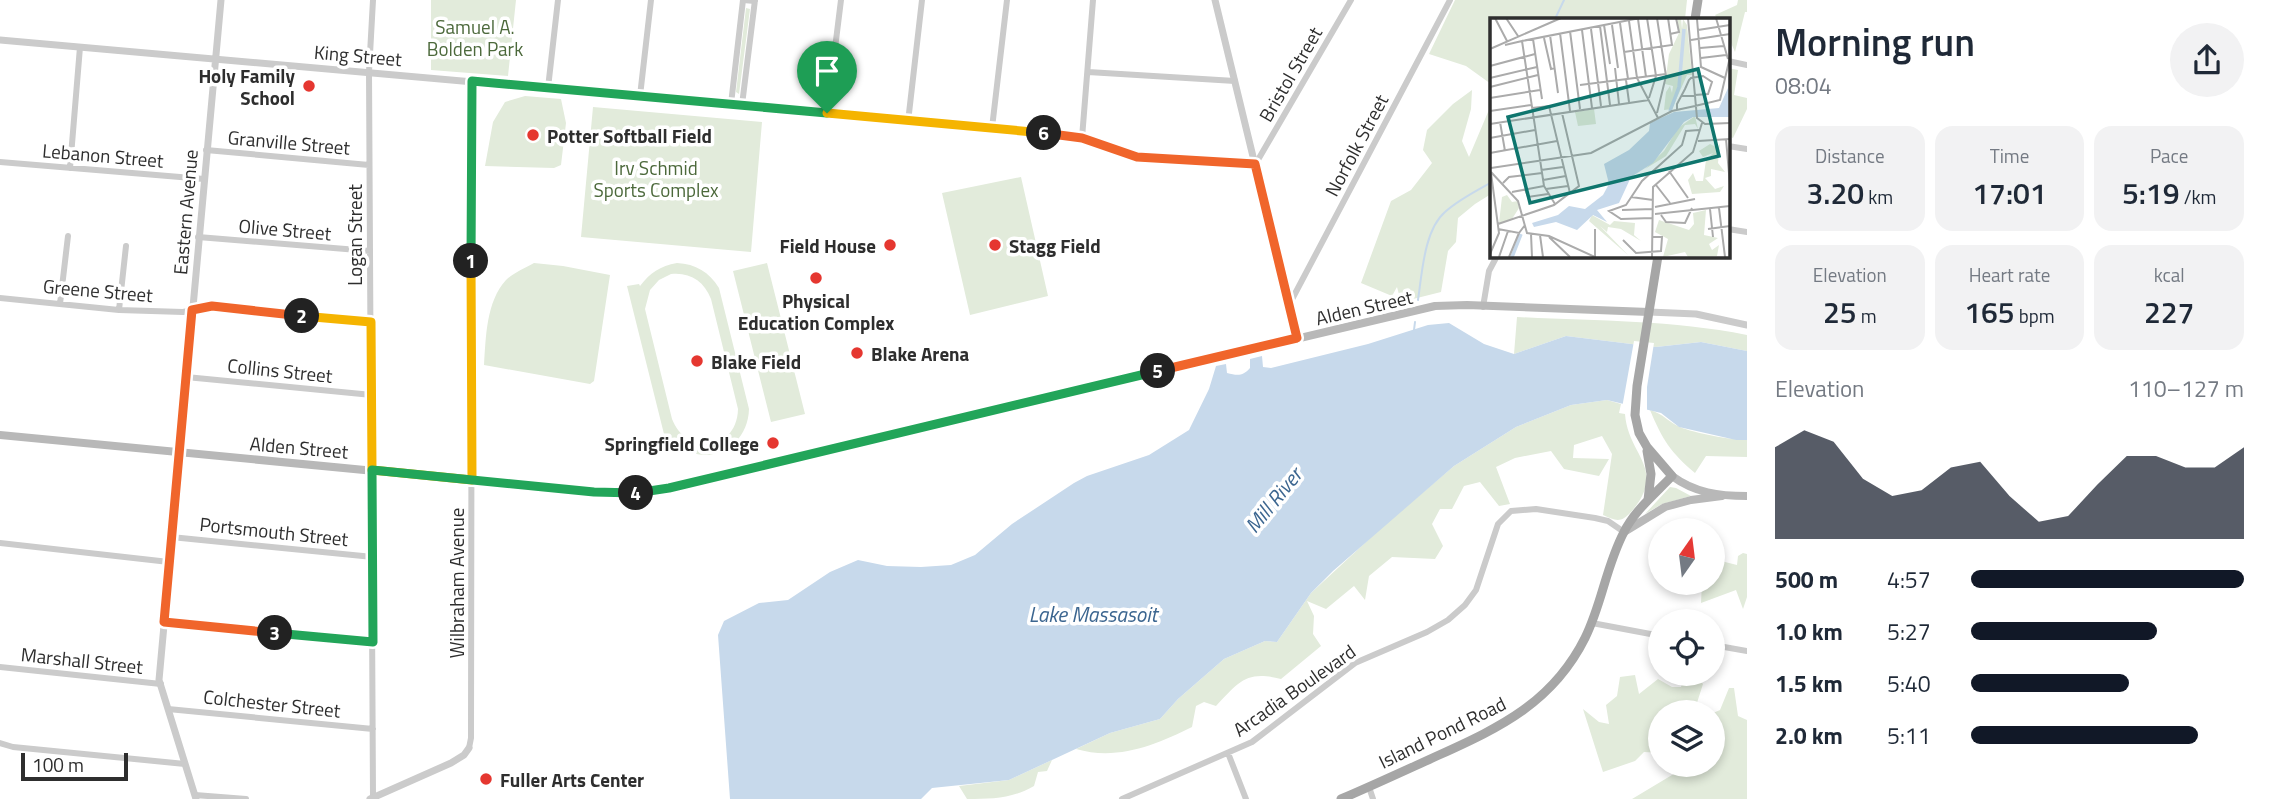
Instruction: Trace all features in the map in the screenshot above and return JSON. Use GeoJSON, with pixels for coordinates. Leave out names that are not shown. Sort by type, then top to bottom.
{"type":"FeatureCollection","features":[{"type":"Feature","properties":{"kind":"main road"},"geometry":{"type":"LineString","coordinates":[[1695,18],[1698,0]]}},
{"type":"Feature","properties":{"kind":"main road"},"geometry":{"type":"LineString","coordinates":[[1657,257],[1635,415],[1639,433],[1647,447],[1672,475],[1690,487],[1722,496]]}},
{"type":"Feature","properties":{"kind":"main road","name":"Alden Street"},"geometry":{"type":"LineString","coordinates":[[0,435],[601,492],[640,493],[1431,307],[1649,312]]}},
{"type":"Feature","properties":{"kind":"main road"},"geometry":{"type":"LineString","coordinates":[[1647,447],[1651,474],[1647,501]]}},
{"type":"Feature","properties":{"kind":"main road","name":"Island Pond Road"},"geometry":{"type":"LineString","coordinates":[[1341,799],[1484,735],[1522,713],[1548,690],[1579,649],[1592,623],[1624,532],[1647,501],[1672,475]]}},
{"type":"Feature","properties":{"kind":"main road"},"geometry":{"type":"LineString","coordinates":[[1624,532],[1665,507],[1691,500],[1747,496]]}},
{"type":"Feature","properties":{"kind":"street","name":"Eastern Avenue"},"geometry":{"type":"LineString","coordinates":[[195,797],[159,680],[221,0]]}},
{"type":"Feature","properties":{"kind":"street","name":"Logan Street"},"geometry":{"type":"LineString","coordinates":[[372,798],[369,72],[373,0]]}},
{"type":"Feature","properties":{"kind":"street"},"geometry":{"type":"LineString","coordinates":[[548,88],[558,0]]}},
{"type":"Feature","properties":{"kind":"street"},"geometry":{"type":"LineString","coordinates":[[640,96],[652,0]]}},
{"type":"Feature","properties":{"kind":"street"},"geometry":{"type":"LineString","coordinates":[[731,104],[743,0],[755,1],[742,105]]}},
{"type":"Feature","properties":{"kind":"street"},"geometry":{"type":"LineString","coordinates":[[827,113],[841,0]]}},
{"type":"Feature","properties":{"kind":"street"},"geometry":{"type":"LineString","coordinates":[[908,122],[922,0]]}},
{"type":"Feature","properties":{"kind":"street"},"geometry":{"type":"LineString","coordinates":[[992,128],[1007,0]]}},
{"type":"Feature","properties":{"kind":"street"},"geometry":{"type":"LineString","coordinates":[[1082,138],[1093,0]]}},
{"type":"Feature","properties":{"kind":"street"},"geometry":{"type":"LineString","coordinates":[[1215,0],[1297,338]]}},
{"type":"Feature","properties":{"kind":"street","name":"Bristol Street"},"geometry":{"type":"LineString","coordinates":[[1255,164],[1351,0]]}},
{"type":"Feature","properties":{"kind":"street","name":"Norfolk Street"},"geometry":{"type":"LineString","coordinates":[[1289,305],[1450,0]]}},
{"type":"Feature","properties":{"kind":"street","name":"King Street"},"geometry":{"type":"LineString","coordinates":[[0,40],[992,128],[1082,138],[1137,157],[1255,164]]}},
{"type":"Feature","properties":{"kind":"street"},"geometry":{"type":"LineString","coordinates":[[69,167],[80,47]]}},
{"type":"Feature","properties":{"kind":"street"},"geometry":{"type":"LineString","coordinates":[[1088,72],[1234,81]]}},
{"type":"Feature","properties":{"kind":"street","name":"Wilbraham Avenue"},"geometry":{"type":"LineString","coordinates":[[469,748],[472,81]]}},
{"type":"Feature","properties":{"kind":"street","name":"Granville Street"},"geometry":{"type":"LineString","coordinates":[[206,150],[369,165]]}},
{"type":"Feature","properties":{"kind":"street","name":"Lebanon Street"},"geometry":{"type":"LineString","coordinates":[[0,162],[204,179]]}},
{"type":"Feature","properties":{"kind":"street"},"geometry":{"type":"LineString","coordinates":[[60,304],[68,236]]}},
{"type":"Feature","properties":{"kind":"street","name":"Olive Street"},"geometry":{"type":"LineString","coordinates":[[198,237],[370,251]]}},
{"type":"Feature","properties":{"kind":"street"},"geometry":{"type":"LineString","coordinates":[[118,310],[126,246]]}},
{"type":"Feature","properties":{"kind":"street"},"geometry":{"type":"LineString","coordinates":[[1483,307],[1489,271],[1496,257]]}},
{"type":"Feature","properties":{"kind":"street","name":"Greene Street"},"geometry":{"type":"LineString","coordinates":[[0,298],[118,310],[184,312],[212,306],[371,322]]}},
{"type":"Feature","properties":{"kind":"street","name":"Alden Street"},"geometry":{"type":"LineString","coordinates":[[1649,312],[1692,314],[1747,325]]}},
{"type":"Feature","properties":{"kind":"street","name":"Collins Street"},"geometry":{"type":"LineString","coordinates":[[186,377],[372,395]]}},
{"type":"Feature","properties":{"kind":"street","name":"Arcadia Boulevard"},"geometry":{"type":"LineString","coordinates":[[1122,799],[1260,737],[1355,663],[1433,629],[1457,613],[1476,590],[1499,524],[1507,513],[1522,509],[1566,513],[1603,520],[1624,532]]}},
{"type":"Feature","properties":{"kind":"street","name":"Portsmouth Street"},"geometry":{"type":"LineString","coordinates":[[171,537],[373,556]]}},
{"type":"Feature","properties":{"kind":"street"},"geometry":{"type":"LineString","coordinates":[[0,543],[169,562]]}},
{"type":"Feature","properties":{"kind":"street"},"geometry":{"type":"LineString","coordinates":[[164,622],[373,642]]}},
{"type":"Feature","properties":{"kind":"street"},"geometry":{"type":"LineString","coordinates":[[1592,623],[1648,634]]}},
{"type":"Feature","properties":{"kind":"street"},"geometry":{"type":"LineString","coordinates":[[1725,647],[1747,651]]}},
{"type":"Feature","properties":{"kind":"street","name":"Marshall Street"},"geometry":{"type":"LineString","coordinates":[[0,667],[161,684]]}},
{"type":"Feature","properties":{"kind":"street","name":"Colchester Street"},"geometry":{"type":"LineString","coordinates":[[168,709],[373,729]]}},
{"type":"Feature","properties":{"kind":"street"},"geometry":{"type":"LineString","coordinates":[[0,743],[13,747],[185,764]]}},
{"type":"Feature","properties":{"kind":"street"},"geometry":{"type":"LineString","coordinates":[[372,798],[458,759],[469,748]]}},
{"type":"Feature","properties":{"kind":"street"},"geometry":{"type":"LineString","coordinates":[[1228,753],[1246,799]]}},
{"type":"Feature","properties":{"kind":"street"},"geometry":{"type":"LineString","coordinates":[[1369,787],[1373,799]]}},
{"type":"Feature","properties":{"kind":"street"},"geometry":{"type":"LineString","coordinates":[[195,797],[246,799]]}},
{"type":"Feature","properties":{"kind":"green space","name":"Samuel A. Bolden Park"},"geometry":{"type":"Polygon","coordinates":[[[431,0],[516,0],[508,76],[431,70],[431,0]]]}},
{"type":"Feature","properties":{"kind":"green space"},"geometry":{"type":"Polygon","coordinates":[[[1455,0],[1687,0],[1685,18],[1490,18],[1490,83],[1466,66],[1429,54],[1455,0]]]}},
{"type":"Feature","properties":{"kind":"green space"},"geometry":{"type":"Polygon","coordinates":[[[1738,0],[1747,0],[1747,12],[1735,52],[1730,41],[1730,18],[1717,18],[1715,15],[1737,5],[1738,0]]]}},
{"type":"Feature","properties":{"kind":"green space"},"geometry":{"type":"Polygon","coordinates":[[[746,8],[750,9],[739,94],[736,92],[746,8]]]}},
{"type":"Feature","properties":{"kind":"green space"},"geometry":{"type":"Polygon","coordinates":[[[1730,68],[1738,70],[1734,95],[1747,98],[1747,109],[1733,138],[1730,137],[1730,68]]]}},
{"type":"Feature","properties":{"kind":"green space"},"geometry":{"type":"Polygon","coordinates":[[[1472,90],[1471,109],[1462,141],[1469,157],[1490,107],[1490,195],[1458,218],[1456,242],[1448,251],[1441,292],[1401,302],[1397,287],[1392,296],[1361,283],[1391,201],[1411,190],[1432,163],[1423,150],[1427,130],[1453,104],[1472,90]]]}},
{"type":"Feature","properties":{"kind":"green space"},"geometry":{"type":"Polygon","coordinates":[[[525,96],[561,99],[566,123],[561,165],[554,168],[485,166],[493,122],[505,102],[525,96]]]}},
{"type":"Feature","properties":{"kind":"green space","name":"Irv Schmid Sports Complex"},"geometry":{"type":"Polygon","coordinates":[[[593,107],[762,122],[751,252],[581,237],[593,107]]]}},
{"type":"Feature","properties":{"kind":"green space","name":"Stagg Field"},"geometry":{"type":"Polygon","coordinates":[[[1021,177],[1048,296],[970,315],[942,193],[1021,177]]]}},
{"type":"Feature","properties":{"kind":"green space"},"geometry":{"type":"Polygon","coordinates":[[[534,263],[610,275],[594,381],[590,384],[484,365],[488,320],[494,299],[506,280],[534,263]]]}},
{"type":"Feature","properties":{"kind":"green space"},"geometry":{"type":"Polygon","coordinates":[[[677,263],[696,267],[711,277],[719,288],[749,409],[742,433],[727,449],[716,454],[693,453],[681,448],[680,451],[669,454],[627,286],[640,286],[656,271],[677,263]],[[671,274],[659,280],[650,290],[645,309],[672,419],[688,439],[699,444],[710,444],[721,441],[729,434],[738,409],[711,299],[695,279],[671,274]]]}},
{"type":"Feature","properties":{"kind":"green space"},"geometry":{"type":"Polygon","coordinates":[[[767,263],[805,414],[771,422],[733,271],[767,263]]]}},
{"type":"Feature","properties":{"kind":"green space"},"geometry":{"type":"Polygon","coordinates":[[[1517,317],[1632,322],[1718,330],[1747,335],[1747,351],[1701,342],[1656,347],[1566,336],[1514,354],[1517,317]]]}},
{"type":"Feature","properties":{"kind":"green space"},"geometry":{"type":"Polygon","coordinates":[[[1607,400],[1621,404],[1619,413],[1625,414],[1632,441],[1646,473],[1646,484],[1641,497],[1624,518],[1615,520],[1603,515],[1612,454],[1602,436],[1574,445],[1573,458],[1609,459],[1599,476],[1564,469],[1551,451],[1515,458],[1496,467],[1510,504],[1499,506],[1480,482],[1464,486],[1452,509],[1440,509],[1432,524],[1443,546],[1435,559],[1392,557],[1369,576],[1365,600],[1354,586],[1326,609],[1307,601],[1314,616],[1313,634],[1321,646],[1281,679],[1259,676],[1244,680],[1216,706],[1204,702],[1196,706],[1192,727],[1150,745],[1106,753],[1076,749],[1110,733],[1160,719],[1178,699],[1224,659],[1265,641],[1277,642],[1311,593],[1381,528],[1454,466],[1516,427],[1571,405],[1607,400]]]}},
{"type":"Feature","properties":{"kind":"green space"},"geometry":{"type":"Polygon","coordinates":[[[1650,410],[1686,429],[1747,440],[1747,457],[1706,456],[1695,473],[1668,445],[1650,410]]]}},
{"type":"Feature","properties":{"kind":"green space"},"geometry":{"type":"Polygon","coordinates":[[[1670,487],[1691,496],[1662,504],[1645,514],[1670,487]]]}},
{"type":"Feature","properties":{"kind":"green space"},"geometry":{"type":"Polygon","coordinates":[[[1747,554],[1747,597],[1743,609],[1736,590],[1726,594],[1726,562],[1737,565],[1738,556],[1747,554]]]}},
{"type":"Feature","properties":{"kind":"green space"},"geometry":{"type":"Polygon","coordinates":[[[1701,595],[1723,595],[1701,603],[1701,595]]]}},
{"type":"Feature","properties":{"kind":"green space"},"geometry":{"type":"Polygon","coordinates":[[[1635,675],[1639,694],[1649,686],[1702,686],[1698,700],[1648,700],[1648,752],[1644,752],[1635,761],[1603,772],[1583,709],[1599,722],[1609,724],[1606,705],[1617,696],[1620,677],[1635,675]]]}},
{"type":"Feature","properties":{"kind":"green space"},"geometry":{"type":"Polygon","coordinates":[[[1729,688],[1734,688],[1738,716],[1747,720],[1747,799],[1632,799],[1669,777],[1725,777],[1724,700],[1729,688]]]}},
{"type":"Feature","properties":{"kind":"green space"},"geometry":{"type":"Polygon","coordinates":[[[1052,760],[1047,771],[1038,772],[1034,786],[1010,796],[967,799],[959,786],[1009,780],[1052,760]]]}},
{"type":"Feature","properties":{"kind":"water","name":"Lake Massasoit"},"geometry":{"type":"Polygon","coordinates":[[[1449,323],[1484,344],[1514,354],[1566,336],[1656,347],[1701,342],[1747,351],[1747,440],[1679,427],[1661,413],[1607,400],[1571,405],[1516,427],[1454,466],[1333,571],[1311,593],[1277,642],[1265,641],[1224,659],[1178,699],[1160,719],[1110,733],[1009,780],[932,788],[921,799],[730,799],[718,635],[724,621],[759,603],[788,600],[830,572],[858,560],[887,566],[921,567],[951,565],[975,555],[1012,524],[1074,483],[1149,455],[1189,430],[1209,389],[1216,366],[1226,364],[1227,373],[1240,375],[1250,368],[1250,359],[1262,356],[1263,367],[1271,368],[1368,344],[1428,325],[1449,323]]]}},
{"type":"Feature","properties":{"kind":"pier"},"geometry":{"type":"Polygon","coordinates":[[[1634,341],[1654,343],[1647,387],[1647,413],[1622,408],[1634,341]]]}},
{"type":"Feature","properties":{"kind":"waterway"},"geometry":{"type":"LineString","coordinates":[[1555,18],[1564,0]]}},
{"type":"Feature","properties":{"kind":"waterway"},"geometry":{"type":"LineString","coordinates":[[1418,300],[1425,253],[1438,220],[1467,196],[1490,183]]}},
{"type":"Feature","properties":{"kind":"waterway"},"geometry":{"type":"LineString","coordinates":[[1414,330],[1415,322]]}},
{"type":"Feature","properties":{"kind":"place","name":"Holy Family School"},"geometry":{"type":"Point","coordinates":[309,86]}},
{"type":"Feature","properties":{"kind":"place","name":"Potter Softball Field"},"geometry":{"type":"Point","coordinates":[533,135]}},
{"type":"Feature","properties":{"kind":"place","name":"Field House"},"geometry":{"type":"Point","coordinates":[890,245]}},
{"type":"Feature","properties":{"kind":"place","name":"Stagg Field"},"geometry":{"type":"Point","coordinates":[995,245]}},
{"type":"Feature","properties":{"kind":"place","name":"Physical Education Complex"},"geometry":{"type":"Point","coordinates":[816,278]}},
{"type":"Feature","properties":{"kind":"place","name":"Blake Arena"},"geometry":{"type":"Point","coordinates":[857,353]}},
{"type":"Feature","properties":{"kind":"place","name":"Blake Field"},"geometry":{"type":"Point","coordinates":[697,361]}},
{"type":"Feature","properties":{"kind":"place","name":"Springfield College"},"geometry":{"type":"Point","coordinates":[773,443]}},
{"type":"Feature","properties":{"kind":"place","name":"Fuller Arts Center"},"geometry":{"type":"Point","coordinates":[486,779]}},
{"type":"Feature","properties":{"kind":"route"},"geometry":{"type":"LineString","coordinates":[[827,113],[472,81],[471,339],[472,480],[372,470],[371,322],[212,306],[192,310],[164,622],[373,642],[372,470],[601,492],[650,492],[1297,338],[1255,164],[1137,157],[1075,137],[827,113]]}},
{"type":"Feature","properties":{"kind":"water label","name":"Mill River"},"geometry":{"type":"Point","coordinates":[1273,500]}}]}
